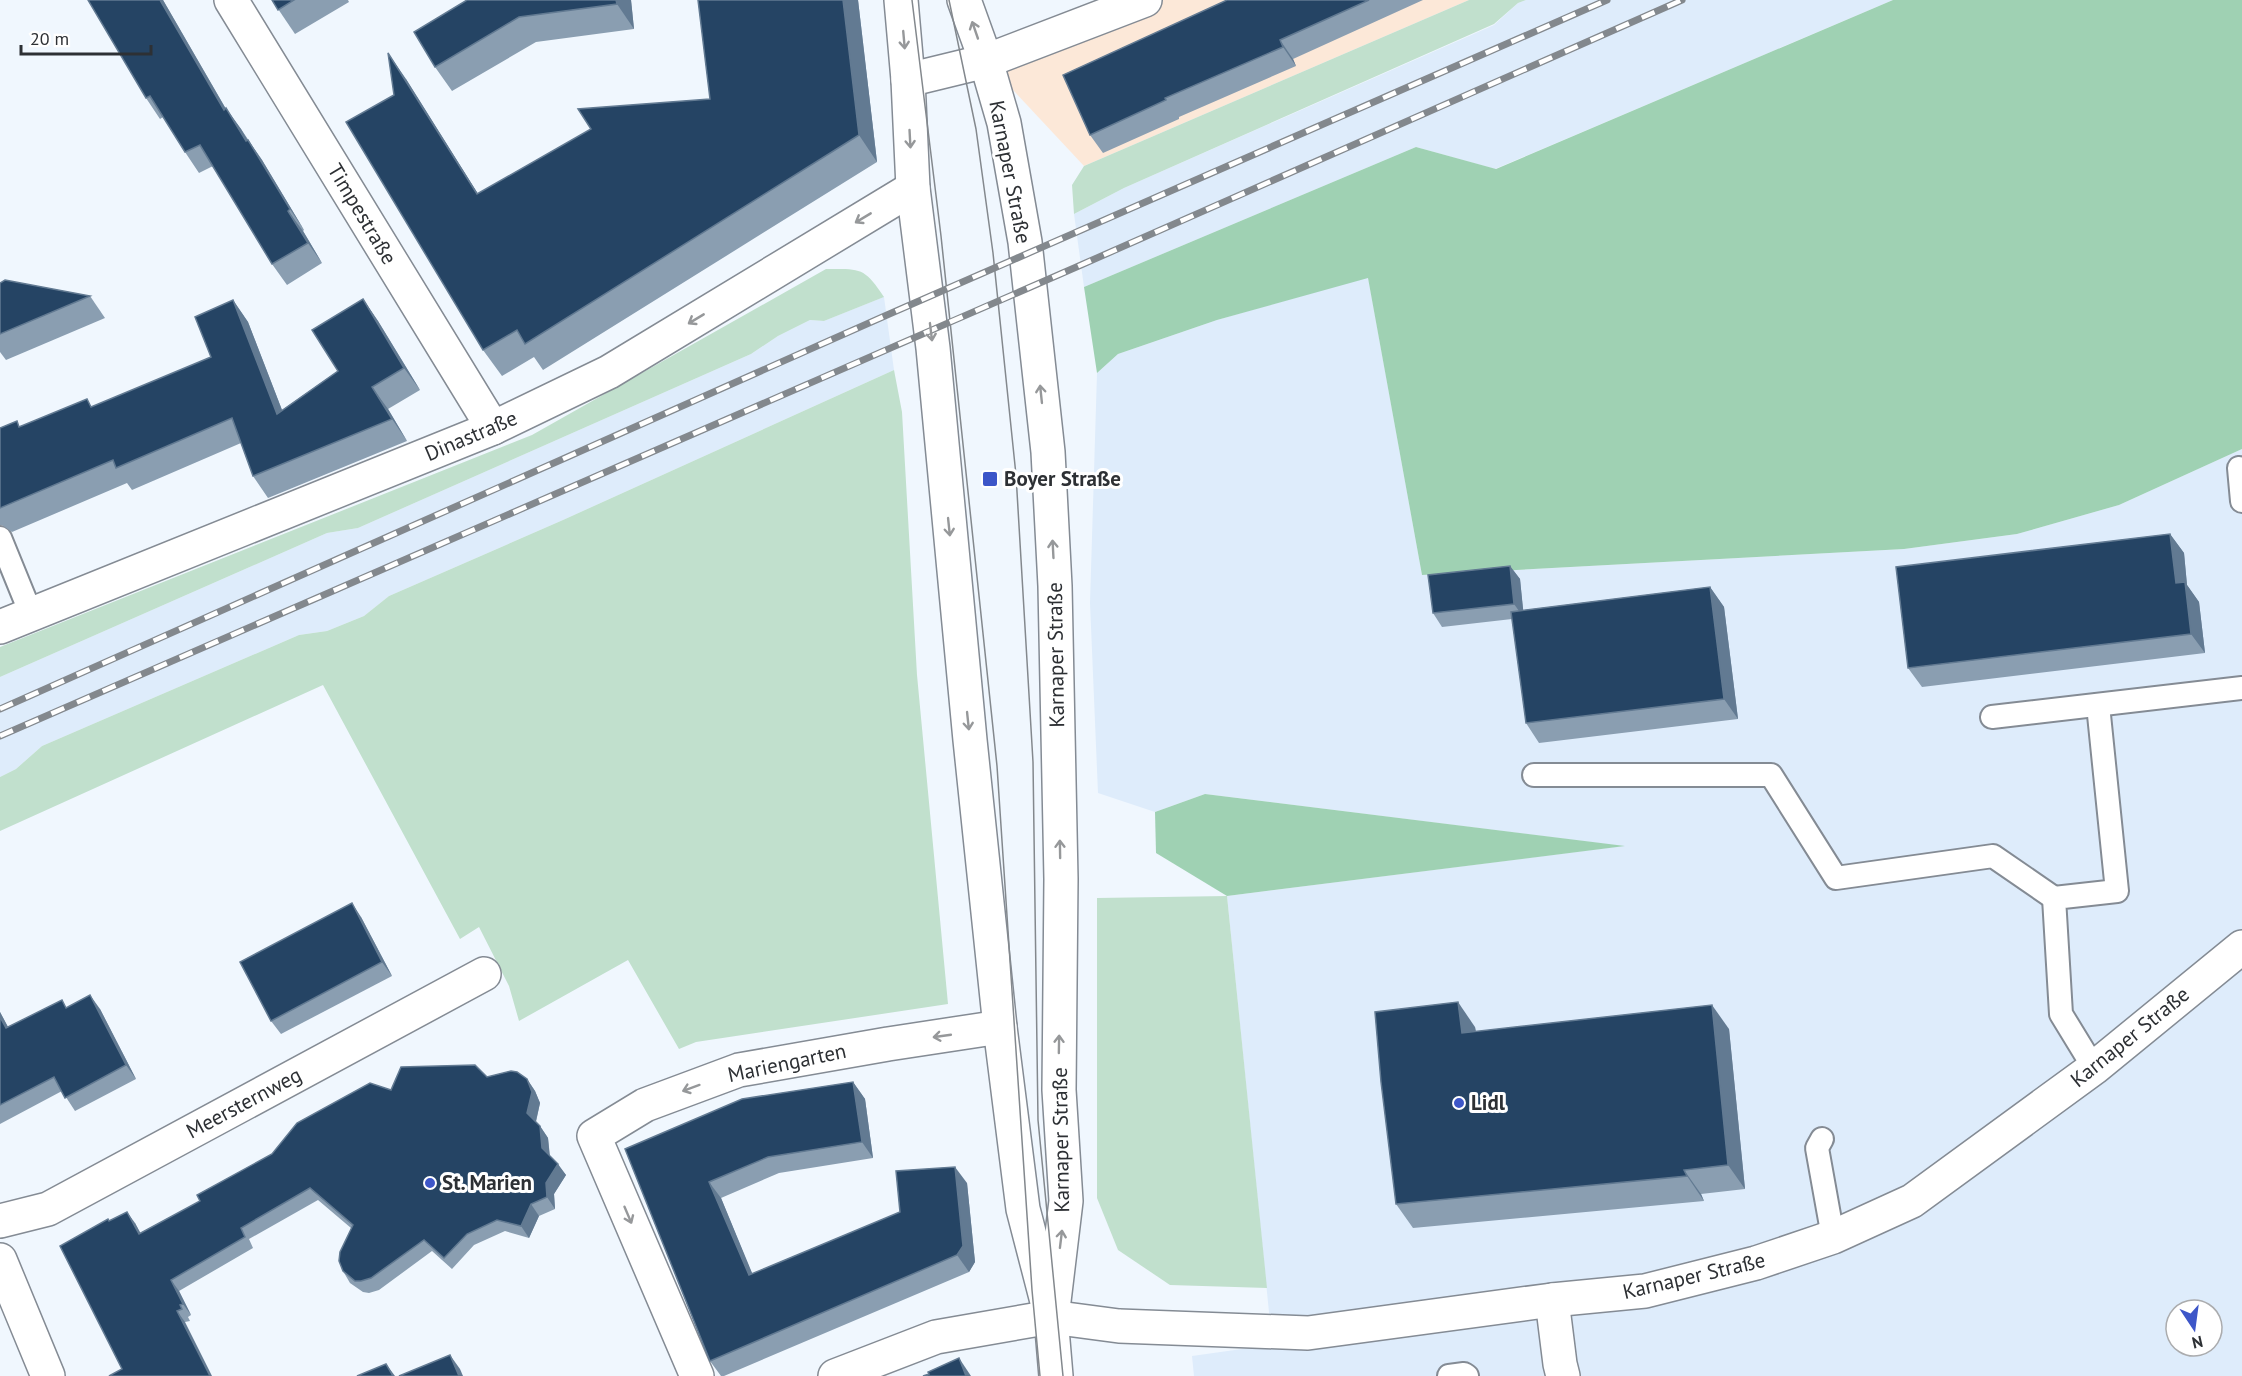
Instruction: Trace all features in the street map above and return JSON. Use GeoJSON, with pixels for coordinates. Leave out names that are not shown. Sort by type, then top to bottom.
{"type":"FeatureCollection","features":[{"type":"Feature","properties":{"kind":"street","name":"Timpestraße"},"geometry":{"type":"LineString","coordinates":[[231,0],[493,428]]}},
{"type":"Feature","properties":{"kind":"street","name":"Karnaper Straße"},"geometry":{"type":"LineString","coordinates":[[901,0],[908,80],[913,188],[933,348],[964,683],[1000,1027],[1023,1209],[1051,1317],[1056,1376]]}},
{"type":"Feature","properties":{"kind":"street","name":"Karnaper Straße"},"geometry":{"type":"LineString","coordinates":[[964,0],[986,61],[1004,123],[1025,242],[1048,452],[1055,586],[1061,879],[1059,1090],[1066,1201],[1051,1317]]}},
{"type":"Feature","properties":{"kind":"street"},"geometry":{"type":"LineString","coordinates":[[908,80],[986,61],[1145,0]]}},
{"type":"Feature","properties":{"kind":"street","name":"Dinastraße"},"geometry":{"type":"LineString","coordinates":[[0,627],[493,428],[609,372],[913,188]]}},
{"type":"Feature","properties":{"kind":"street","name":"Karnaper Straße"},"geometry":{"type":"LineString","coordinates":[[1051,1317],[1119,1326],[1308,1333],[1552,1300],[1646,1291],[1756,1263],[1833,1237],[1912,1201],[2094,1068],[2242,947]]}},
{"type":"Feature","properties":{"kind":"street","name":"Meersternweg"},"geometry":{"type":"LineString","coordinates":[[0,1221],[48,1209],[492,970]]}},
{"type":"Feature","properties":{"kind":"street","name":"Mariengarten"},"geometry":{"type":"LineString","coordinates":[[696,1376],[594,1136],[645,1105],[739,1070],[1000,1027]]}},
{"type":"Feature","properties":{"kind":"street"},"geometry":{"type":"LineString","coordinates":[[0,1260],[48,1376]]}},
{"type":"Feature","properties":{"kind":"street"},"geometry":{"type":"LineString","coordinates":[[1552,1300],[1563,1376]]}},
{"type":"Feature","properties":{"kind":"street"},"geometry":{"type":"LineString","coordinates":[[835,1376],[936,1336],[1051,1317]]}},
{"type":"Feature","properties":{"kind":"lane"},"geometry":{"type":"LineString","coordinates":[[2239,468],[2242,501]]}},
{"type":"Feature","properties":{"kind":"lane"},"geometry":{"type":"LineString","coordinates":[[0,538],[31,614]]}},
{"type":"Feature","properties":{"kind":"lane"},"geometry":{"type":"LineString","coordinates":[[1992,717],[2242,688]]}},
{"type":"Feature","properties":{"kind":"lane"},"geometry":{"type":"LineString","coordinates":[[1534,775],[1771,775],[1836,878],[1993,856],[2055,898],[2117,891],[2098,705]]}},
{"type":"Feature","properties":{"kind":"lane"},"geometry":{"type":"LineString","coordinates":[[2055,898],[2061,1014],[2094,1068]]}},
{"type":"Feature","properties":{"kind":"lane"},"geometry":{"type":"LineString","coordinates":[[1822,1139],[1817,1148],[1833,1237]]}},
{"type":"Feature","properties":{"kind":"lane"},"geometry":{"type":"LineString","coordinates":[[1449,1376],[1464,1374],[1467,1376]]}},
{"type":"Feature","properties":{"kind":"shaded area"},"geometry":{"type":"Polygon","coordinates":[[[1145,0],[1469,0],[1084,166],[986,61],[1145,0]]]}},
{"type":"Feature","properties":{"kind":"shaded area"},"geometry":{"type":"Polygon","coordinates":[[[1526,0],[1893,0],[1495,169],[1416,147],[1084,287],[1074,214],[1124,188],[1494,25],[1518,3],[1526,0]]]}},
{"type":"Feature","properties":{"kind":"shaded area"},"geometry":{"type":"Polygon","coordinates":[[[1368,277],[1422,575],[1904,549],[2017,534],[2119,505],[2242,449],[2242,1376],[1194,1376],[1192,1356],[1550,1306],[1644,1284],[1271,1332],[1227,896],[1622,846],[1205,794],[1155,812],[1098,793],[1090,603],[1097,373],[1118,354],[1217,320],[1368,277]]]}},
{"type":"Feature","properties":{"kind":"shaded area"},"geometry":{"type":"Polygon","coordinates":[[[884,297],[894,370],[389,596],[364,616],[327,631],[299,635],[42,746],[16,769],[0,777],[0,677],[327,533],[358,528],[751,354],[778,336],[810,320],[824,321],[884,297]]]}},
{"type":"Feature","properties":{"kind":"green space"},"geometry":{"type":"Polygon","coordinates":[[[1469,0],[1526,0],[1518,3],[1494,24],[1124,188],[1074,214],[1072,185],[1084,166],[1469,0]]]}},
{"type":"Feature","properties":{"kind":"green space"},"geometry":{"type":"Polygon","coordinates":[[[1893,0],[2242,0],[2242,449],[2119,505],[2017,534],[1904,549],[1422,575],[1368,278],[1217,320],[1118,354],[1097,373],[1084,287],[1416,147],[1496,169],[1893,0]]]}},
{"type":"Feature","properties":{"kind":"green space"},"geometry":{"type":"Polygon","coordinates":[[[826,269],[861,272],[871,280],[884,297],[824,321],[810,320],[778,336],[751,354],[358,528],[327,533],[0,677],[0,647],[532,435],[826,269]]]}},
{"type":"Feature","properties":{"kind":"green space"},"geometry":{"type":"Polygon","coordinates":[[[894,370],[902,412],[917,675],[948,1004],[696,1042],[679,1049],[628,960],[519,1021],[509,986],[479,927],[460,939],[323,685],[0,831],[0,777],[16,769],[42,746],[299,635],[327,631],[364,616],[389,596],[894,370]]]}},
{"type":"Feature","properties":{"kind":"green space"},"geometry":{"type":"Polygon","coordinates":[[[1205,794],[1625,846],[1227,896],[1156,853],[1155,812],[1205,794]]]}},
{"type":"Feature","properties":{"kind":"green space"},"geometry":{"type":"Polygon","coordinates":[[[1227,896],[1267,1288],[1170,1285],[1118,1250],[1097,1198],[1097,898],[1227,896]]]}},
{"type":"Feature","properties":{"kind":"building"},"geometry":{"type":"Polygon","coordinates":[[[88,0],[160,0],[224,110],[226,108],[246,141],[248,140],[308,243],[272,264],[200,145],[185,152],[150,96],[146,98],[88,0]]]}},
{"type":"Feature","properties":{"kind":"building"},"geometry":{"type":"Polygon","coordinates":[[[272,0],[294,0],[278,10],[272,0]]]}},
{"type":"Feature","properties":{"kind":"building"},"geometry":{"type":"Polygon","coordinates":[[[467,0],[616,0],[617,4],[519,17],[435,67],[414,32],[467,0]]]}},
{"type":"Feature","properties":{"kind":"building"},"geometry":{"type":"Polygon","coordinates":[[[698,0],[843,0],[859,135],[525,344],[517,330],[483,350],[346,122],[394,95],[388,53],[477,194],[591,129],[578,109],[710,99],[698,0]]]}},
{"type":"Feature","properties":{"kind":"building"},"geometry":{"type":"Polygon","coordinates":[[[1227,0],[1369,0],[1280,40],[1283,47],[1165,98],[1166,100],[1090,135],[1063,75],[1227,0]]]}},
{"type":"Feature","properties":{"kind":"building"},"geometry":{"type":"Polygon","coordinates":[[[5,280],[90,296],[0,334],[0,283],[5,280]]]}},
{"type":"Feature","properties":{"kind":"building"},"geometry":{"type":"Polygon","coordinates":[[[363,299],[404,368],[372,387],[392,419],[253,476],[232,418],[116,468],[113,460],[0,508],[0,428],[17,421],[19,427],[87,399],[91,407],[211,357],[195,317],[233,300],[277,414],[338,371],[312,330],[363,299]]]}},
{"type":"Feature","properties":{"kind":"building"},"geometry":{"type":"Polygon","coordinates":[[[2170,534],[2176,583],[2185,582],[2191,634],[1908,668],[1896,567],[2170,534]]]}},
{"type":"Feature","properties":{"kind":"building"},"geometry":{"type":"Polygon","coordinates":[[[1510,566],[1514,604],[1433,613],[1428,575],[1510,566]]]}},
{"type":"Feature","properties":{"kind":"building"},"geometry":{"type":"Polygon","coordinates":[[[1710,587],[1724,699],[1526,723],[1511,612],[1710,587]]]}},
{"type":"Feature","properties":{"kind":"building"},"geometry":{"type":"Polygon","coordinates":[[[352,903],[382,962],[271,1021],[240,962],[352,903]]]}},
{"type":"Feature","properties":{"kind":"building"},"geometry":{"type":"Polygon","coordinates":[[[90,995],[126,1065],[65,1098],[54,1077],[0,1105],[0,1017],[6,1028],[62,1000],[66,1008],[90,995]]]}},
{"type":"Feature","properties":{"kind":"building"},"geometry":{"type":"Polygon","coordinates":[[[1458,1002],[1462,1033],[1712,1005],[1728,1165],[1684,1170],[1687,1176],[1396,1204],[1375,1012],[1458,1002]]]}},
{"type":"Feature","properties":{"kind":"building"},"geometry":{"type":"Polygon","coordinates":[[[475,1065],[487,1077],[511,1071],[527,1079],[532,1092],[527,1113],[540,1126],[542,1148],[558,1164],[546,1183],[547,1197],[531,1204],[521,1226],[497,1220],[467,1234],[444,1258],[424,1240],[371,1278],[355,1281],[343,1271],[339,1261],[340,1252],[353,1225],[310,1188],[241,1228],[245,1237],[171,1280],[183,1304],[180,1305],[182,1309],[177,1311],[210,1376],[109,1376],[122,1369],[60,1246],[108,1219],[109,1221],[127,1212],[139,1234],[200,1201],[197,1195],[272,1154],[297,1123],[370,1083],[391,1090],[401,1067],[475,1065]]]}},
{"type":"Feature","properties":{"kind":"building"},"geometry":{"type":"Polygon","coordinates":[[[853,1082],[862,1142],[768,1157],[709,1182],[749,1275],[900,1212],[896,1171],[955,1167],[963,1246],[957,1255],[710,1361],[625,1149],[742,1099],[853,1082]]]}},
{"type":"Feature","properties":{"kind":"building"},"geometry":{"type":"Polygon","coordinates":[[[450,1355],[459,1376],[399,1376],[450,1355]]]}},
{"type":"Feature","properties":{"kind":"building"},"geometry":{"type":"Polygon","coordinates":[[[959,1358],[966,1376],[923,1376],[929,1374],[928,1372],[959,1358]]]}},
{"type":"Feature","properties":{"kind":"building"},"geometry":{"type":"Polygon","coordinates":[[[386,1364],[393,1376],[357,1376],[386,1364]]]}},
{"type":"Feature","properties":{"kind":"tram line"},"geometry":{"type":"LineString","coordinates":[[912,0],[941,236],[997,766],[1032,1290],[1040,1376]]}},
{"type":"Feature","properties":{"kind":"tram line"},"geometry":{"type":"LineString","coordinates":[[949,0],[976,129],[993,253],[1016,475],[1033,762],[1038,1120],[1063,1376]]}},
{"type":"Feature","properties":{"kind":"railway"},"geometry":{"type":"LineString","coordinates":[[0,709],[887,315],[1607,0]]}},
{"type":"Feature","properties":{"kind":"railway"},"geometry":{"type":"LineString","coordinates":[[0,736],[1081,265],[1682,0]]}},
{"type":"Feature","properties":{"kind":"place","name":"Boyer Straße"},"geometry":{"type":"Point","coordinates":[990,479]}},
{"type":"Feature","properties":{"kind":"place","name":"Lidl"},"geometry":{"type":"Point","coordinates":[1459,1103]}},
{"type":"Feature","properties":{"kind":"place","name":"St. Marien"},"geometry":{"type":"Point","coordinates":[430,1183]}}]}
